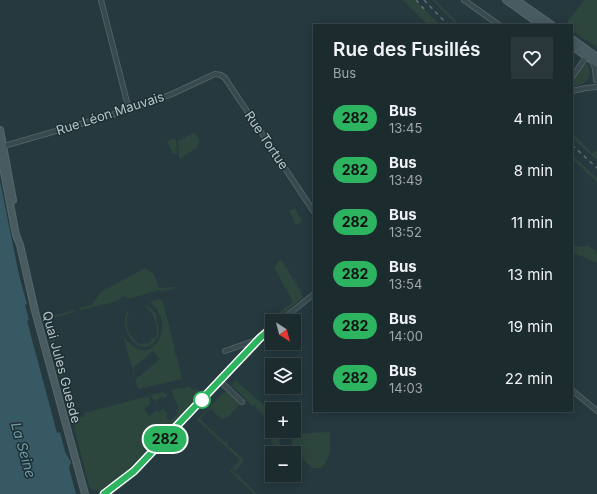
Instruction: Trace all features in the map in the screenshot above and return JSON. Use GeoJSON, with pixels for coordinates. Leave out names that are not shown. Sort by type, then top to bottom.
{"type":"FeatureCollection","features":[{"type":"Feature","properties":{"kind":"main road"},"geometry":{"type":"LineString","coordinates":[[506,0],[540,24]]}},
{"type":"Feature","properties":{"kind":"main road"},"geometry":{"type":"LineString","coordinates":[[516,0],[551,24]]}},
{"type":"Feature","properties":{"kind":"main road"},"geometry":{"type":"LineString","coordinates":[[573,40],[592,57],[597,64]]}},
{"type":"Feature","properties":{"kind":"main road"},"geometry":{"type":"LineString","coordinates":[[573,47],[592,57]]}},
{"type":"Feature","properties":{"kind":"main road","name":"Quai Jules Guesde"},"geometry":{"type":"LineString","coordinates":[[0,130],[1,148],[20,236],[20,245],[35,311],[85,494]]}},
{"type":"Feature","properties":{"kind":"street"},"geometry":{"type":"LineString","coordinates":[[101,0],[128,110]]}},
{"type":"Feature","properties":{"kind":"street"},"geometry":{"type":"LineString","coordinates":[[464,0],[498,24]]}},
{"type":"Feature","properties":{"kind":"street"},"geometry":{"type":"LineString","coordinates":[[573,76],[592,57],[597,80],[586,88]]}},
{"type":"Feature","properties":{"kind":"street","name":"Rue Léon Mauvais"},"geometry":{"type":"LineString","coordinates":[[1,148],[128,110],[172,94],[215,74]]}},
{"type":"Feature","properties":{"kind":"street","name":"Rue Tortue"},"geometry":{"type":"LineString","coordinates":[[215,74],[226,78],[313,210]]}},
{"type":"Feature","properties":{"kind":"street"},"geometry":{"type":"LineString","coordinates":[[573,91],[597,87]]}},
{"type":"Feature","properties":{"kind":"street"},"geometry":{"type":"LineString","coordinates":[[287,314],[313,295]]}},
{"type":"Feature","properties":{"kind":"street"},"geometry":{"type":"LineString","coordinates":[[104,494],[134,471],[265,334]]}},
{"type":"Feature","properties":{"kind":"street"},"geometry":{"type":"LineString","coordinates":[[225,351],[260,338]]}},
{"type":"Feature","properties":{"kind":"street"},"geometry":{"type":"LineString","coordinates":[[237,347],[246,353]]}},
{"type":"Feature","properties":{"kind":"street"},"geometry":{"type":"LineString","coordinates":[[220,381],[242,402]]}},
{"type":"Feature","properties":{"kind":"street"},"geometry":{"type":"LineString","coordinates":[[573,391],[597,411]]}},
{"type":"Feature","properties":{"kind":"green space"},"geometry":{"type":"Polygon","coordinates":[[[403,0],[415,0],[439,24],[427,24],[403,0]]]}},
{"type":"Feature","properties":{"kind":"green space"},"geometry":{"type":"Polygon","coordinates":[[[432,0],[435,0],[459,24],[456,24],[432,0]]]}},
{"type":"Feature","properties":{"kind":"green space"},"geometry":{"type":"Polygon","coordinates":[[[584,0],[597,0],[597,47],[573,32],[573,24],[566,24],[584,0]]]}},
{"type":"Feature","properties":{"kind":"green space"},"geometry":{"type":"Polygon","coordinates":[[[585,62],[590,71],[588,79],[573,88],[573,80],[585,62]]]}},
{"type":"Feature","properties":{"kind":"green space"},"geometry":{"type":"Polygon","coordinates":[[[194,132],[199,140],[198,147],[179,158],[178,140],[181,140],[194,132]]]}},
{"type":"Feature","properties":{"kind":"green space"},"geometry":{"type":"Polygon","coordinates":[[[573,134],[591,152],[591,154],[597,150],[597,160],[573,139],[573,134]]]}},
{"type":"Feature","properties":{"kind":"green space"},"geometry":{"type":"Polygon","coordinates":[[[173,138],[176,140],[177,153],[173,153],[167,142],[173,138]]]}},
{"type":"Feature","properties":{"kind":"green space"},"geometry":{"type":"Polygon","coordinates":[[[573,156],[597,178],[597,182],[573,160],[573,156]]]}},
{"type":"Feature","properties":{"kind":"green space"},"geometry":{"type":"Polygon","coordinates":[[[295,208],[302,221],[296,225],[289,211],[295,208]]]}},
{"type":"Feature","properties":{"kind":"green space"},"geometry":{"type":"Polygon","coordinates":[[[573,245],[582,247],[588,245],[597,253],[597,263],[573,252],[573,245]]]}},
{"type":"Feature","properties":{"kind":"green space"},"geometry":{"type":"Polygon","coordinates":[[[282,260],[303,297],[283,314],[277,314],[293,302],[274,267],[279,261],[282,260]]]}},
{"type":"Feature","properties":{"kind":"green space"},"geometry":{"type":"Polygon","coordinates":[[[145,268],[154,274],[159,288],[176,288],[161,292],[160,290],[127,299],[126,296],[120,298],[121,300],[81,310],[80,308],[91,305],[102,291],[145,268]]]}},
{"type":"Feature","properties":{"kind":"green space"},"geometry":{"type":"Polygon","coordinates":[[[160,299],[163,302],[182,379],[139,389],[135,380],[160,359],[153,351],[133,368],[134,375],[124,339],[125,338],[134,347],[144,350],[152,348],[158,342],[162,323],[158,312],[150,302],[160,299]]]}},
{"type":"Feature","properties":{"kind":"green space"},"geometry":{"type":"Polygon","coordinates":[[[147,305],[156,315],[159,330],[156,339],[151,345],[145,347],[138,346],[128,335],[125,327],[125,319],[127,311],[129,312],[127,326],[130,334],[141,344],[149,343],[153,338],[155,339],[157,327],[152,314],[146,307],[147,305]]]}},
{"type":"Feature","properties":{"kind":"green space"},"geometry":{"type":"Polygon","coordinates":[[[74,310],[75,312],[46,320],[48,326],[51,326],[72,410],[69,411],[45,318],[74,310]]]}},
{"type":"Feature","properties":{"kind":"green space"},"geometry":{"type":"Polygon","coordinates":[[[235,380],[265,406],[265,418],[256,407],[253,405],[252,406],[232,385],[235,380]]]}},
{"type":"Feature","properties":{"kind":"green space"},"geometry":{"type":"Polygon","coordinates":[[[190,386],[194,391],[196,389],[201,394],[131,469],[100,491],[90,489],[71,416],[77,415],[78,418],[85,416],[84,413],[149,396],[151,403],[144,409],[149,416],[157,410],[158,412],[163,409],[168,414],[166,417],[170,421],[178,413],[176,410],[179,409],[171,390],[190,386]]]}},
{"type":"Feature","properties":{"kind":"green space"},"geometry":{"type":"Polygon","coordinates":[[[163,392],[167,396],[164,398],[162,396],[155,402],[155,399],[153,400],[150,395],[163,392]]]}},
{"type":"Feature","properties":{"kind":"green space"},"geometry":{"type":"Polygon","coordinates":[[[224,392],[227,392],[240,404],[226,419],[225,417],[222,420],[210,408],[200,419],[224,442],[226,441],[228,445],[244,460],[236,471],[234,469],[232,471],[235,474],[237,473],[257,494],[254,494],[230,471],[240,460],[197,420],[224,392]]]}},
{"type":"Feature","properties":{"kind":"green space"},"geometry":{"type":"Polygon","coordinates":[[[330,432],[329,456],[321,468],[313,468],[301,458],[301,446],[292,446],[291,438],[301,438],[301,433],[330,432]]]}},
{"type":"Feature","properties":{"kind":"green space"},"geometry":{"type":"Polygon","coordinates":[[[271,438],[279,438],[279,442],[282,446],[275,446],[271,438]]]}},
{"type":"Feature","properties":{"kind":"water","name":"La Seine"},"geometry":{"type":"Polygon","coordinates":[[[0,181],[19,275],[27,304],[25,305],[29,320],[27,321],[57,433],[60,432],[65,452],[71,462],[69,468],[76,494],[0,494],[0,181]]]}},
{"type":"Feature","properties":{"kind":"railway"},"geometry":{"type":"LineString","coordinates":[[416,0],[426,11]]}},
{"type":"Feature","properties":{"kind":"railway"},"geometry":{"type":"LineString","coordinates":[[424,0],[447,24]]}},
{"type":"Feature","properties":{"kind":"railway"},"geometry":{"type":"LineString","coordinates":[[573,146],[597,168]]}},
{"type":"Feature","properties":{"kind":"bus line","name":"282"},"geometry":{"type":"LineString","coordinates":[[104,494],[134,471],[265,334]]}}]}
